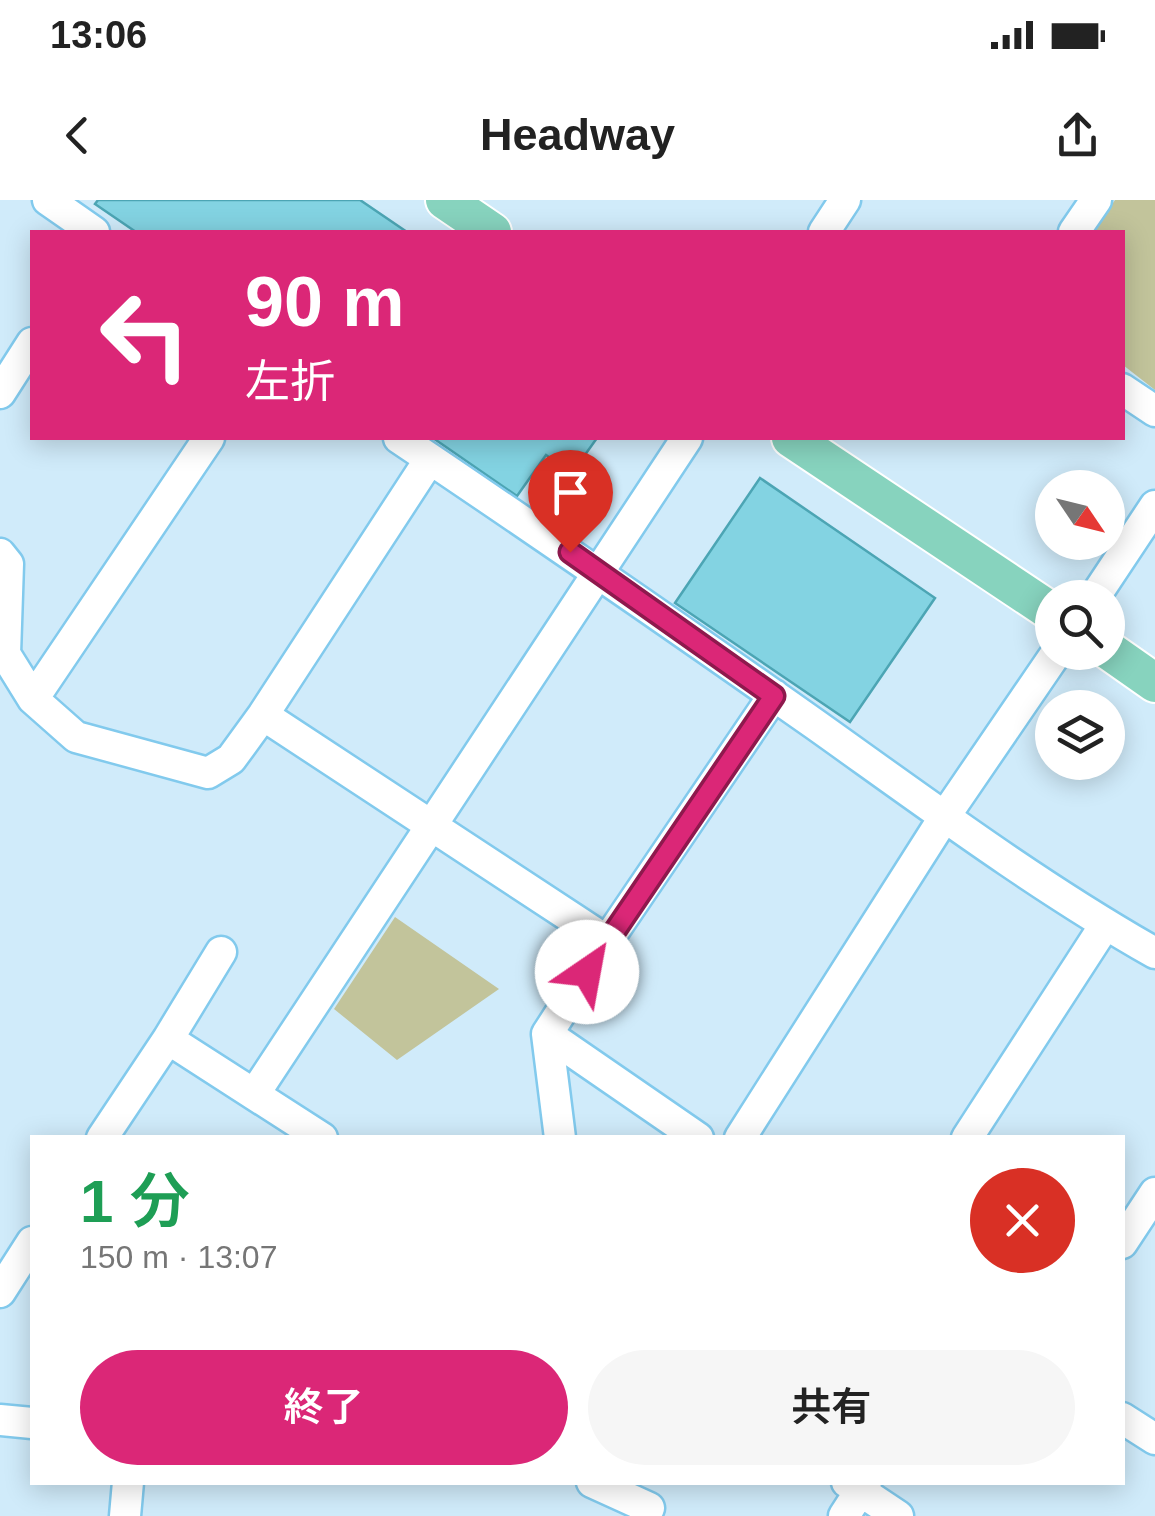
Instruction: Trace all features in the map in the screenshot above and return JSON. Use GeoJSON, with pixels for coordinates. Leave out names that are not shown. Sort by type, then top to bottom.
{"type":"FeatureCollection","features":[{"type":"Feature","properties":{"kind":"main road"},"geometry":{"type":"LineString","coordinates":[[445,200],[489,230]]}},
{"type":"Feature","properties":{"kind":"main road"},"geometry":{"type":"LineString","coordinates":[[793,440],[1035,601]]}},
{"type":"Feature","properties":{"kind":"main road"},"geometry":{"type":"LineString","coordinates":[[1125,662],[1155,683]]}},
{"type":"Feature","properties":{"kind":"street"},"geometry":{"type":"LineString","coordinates":[[48,200],[91,230]]}},
{"type":"Feature","properties":{"kind":"street"},"geometry":{"type":"LineString","coordinates":[[825,230],[845,200]]}},
{"type":"Feature","properties":{"kind":"street"},"geometry":{"type":"LineString","coordinates":[[1075,230],[1096,200]]}},
{"type":"Feature","properties":{"kind":"street"},"geometry":{"type":"LineString","coordinates":[[0,393],[30,346]]}},
{"type":"Feature","properties":{"kind":"street"},"geometry":{"type":"LineString","coordinates":[[1125,391],[1155,411]]}},
{"type":"Feature","properties":{"kind":"street"},"geometry":{"type":"LineString","coordinates":[[34,700],[207,440]]}},
{"type":"Feature","properties":{"kind":"street"},"geometry":{"type":"LineString","coordinates":[[402,440],[598,570],[944,816],[1155,954]]}},
{"type":"Feature","properties":{"kind":"street"},"geometry":{"type":"LineString","coordinates":[[255,1093],[686,440]]}},
{"type":"Feature","properties":{"kind":"street"},"geometry":{"type":"LineString","coordinates":[[0,554],[8,564],[5,654],[34,700],[76,737],[208,773],[231,759],[263,715],[430,458]]}},
{"type":"Feature","properties":{"kind":"street"},"geometry":{"type":"LineString","coordinates":[[1106,580],[1155,506]]}},
{"type":"Feature","properties":{"kind":"street"},"geometry":{"type":"LineString","coordinates":[[742,1135],[944,816],[1045,670]]}},
{"type":"Feature","properties":{"kind":"street"},"geometry":{"type":"LineString","coordinates":[[560,1135],[548,1034],[774,696]]}},
{"type":"Feature","properties":{"kind":"street"},"geometry":{"type":"LineString","coordinates":[[263,715],[607,942]]}},
{"type":"Feature","properties":{"kind":"street"},"geometry":{"type":"LineString","coordinates":[[969,1135],[1105,924]]}},
{"type":"Feature","properties":{"kind":"street"},"geometry":{"type":"LineString","coordinates":[[104,1135],[221,952]]}},
{"type":"Feature","properties":{"kind":"street"},"geometry":{"type":"LineString","coordinates":[[548,1034],[694,1135]]}},
{"type":"Feature","properties":{"kind":"street"},"geometry":{"type":"LineString","coordinates":[[168,1038],[313,1135]]}},
{"type":"Feature","properties":{"kind":"street"},"geometry":{"type":"LineString","coordinates":[[1125,1238],[1155,1193]]}},
{"type":"Feature","properties":{"kind":"street"},"geometry":{"type":"LineString","coordinates":[[0,1292],[30,1245]]}},
{"type":"Feature","properties":{"kind":"street"},"geometry":{"type":"LineString","coordinates":[[0,1420],[30,1423]]}},
{"type":"Feature","properties":{"kind":"street"},"geometry":{"type":"LineString","coordinates":[[1125,1420],[1155,1439]]}},
{"type":"Feature","properties":{"kind":"street"},"geometry":{"type":"LineString","coordinates":[[125,1516],[128,1485]]}},
{"type":"Feature","properties":{"kind":"street"},"geometry":{"type":"LineString","coordinates":[[600,1485],[647,1502]]}},
{"type":"Feature","properties":{"kind":"street"},"geometry":{"type":"LineString","coordinates":[[854,1493],[898,1516]]}},
{"type":"Feature","properties":{"kind":"green space"},"geometry":{"type":"Polygon","coordinates":[[[1115,200],[1155,200],[1155,390],[1125,367],[1125,230],[1094,230],[1115,200]]]}},
{"type":"Feature","properties":{"kind":"green space"},"geometry":{"type":"Polygon","coordinates":[[[395,917],[499,989],[397,1060],[334,1009],[395,917]]]}},
{"type":"Feature","properties":{"kind":"building"},"geometry":{"type":"Polygon","coordinates":[[[98,200],[360,200],[404,230],[133,230],[95,204],[98,200]]]}},
{"type":"Feature","properties":{"kind":"building"},"geometry":{"type":"Polygon","coordinates":[[[436,440],[596,440],[572,473],[546,455],[517,496],[436,440]]]}},
{"type":"Feature","properties":{"kind":"building"},"geometry":{"type":"Polygon","coordinates":[[[760,478],[935,598],[850,722],[675,603],[760,478]]]}},
{"type":"Feature","properties":{"kind":"route"},"geometry":{"type":"LineString","coordinates":[[570,552],[774,696],[587,972]]}}]}
